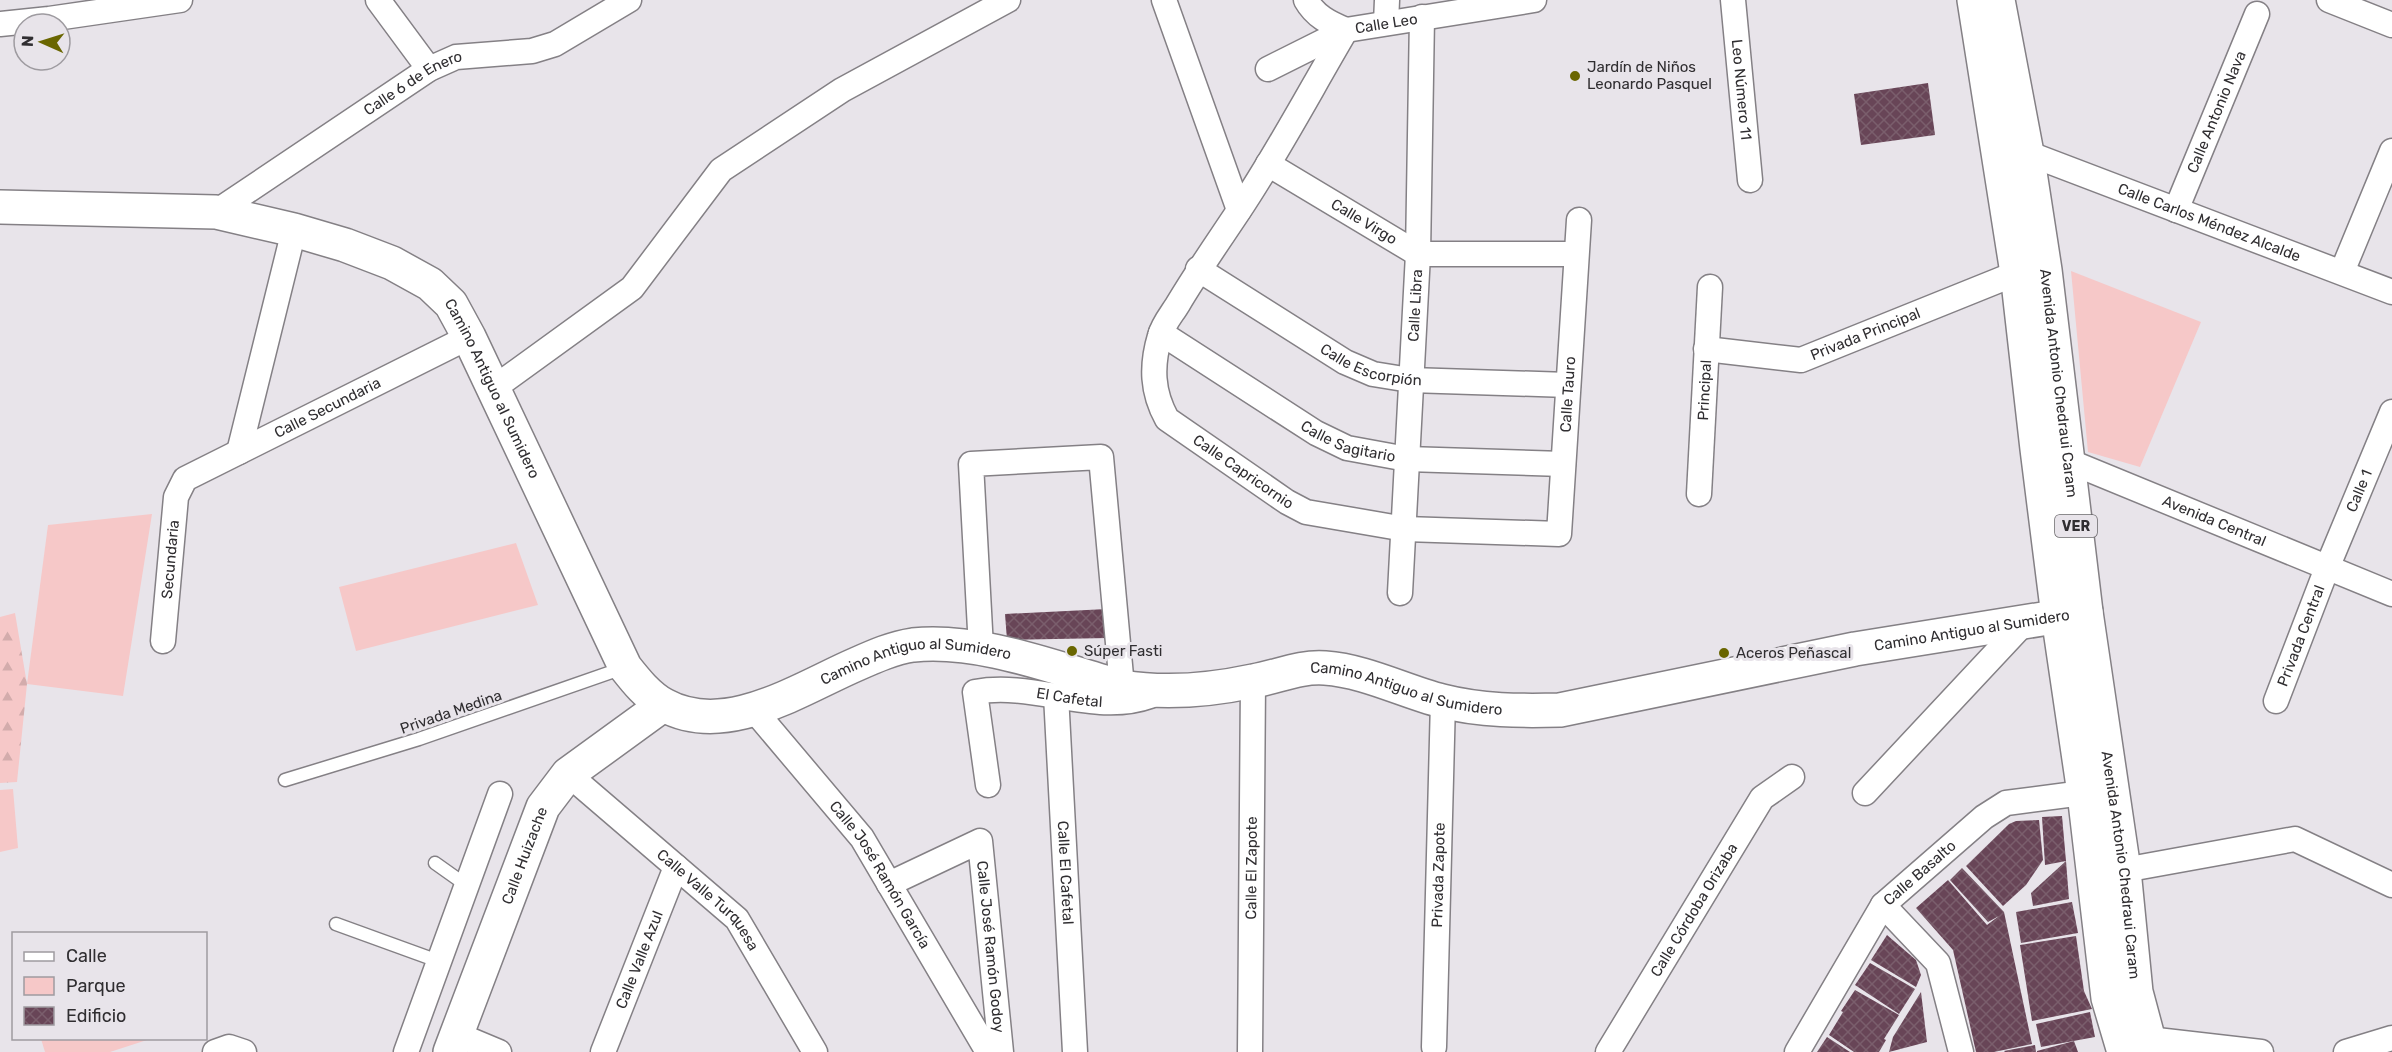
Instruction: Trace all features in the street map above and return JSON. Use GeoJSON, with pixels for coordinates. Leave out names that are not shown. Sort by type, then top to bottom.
{"type":"FeatureCollection","features":[{"type":"Feature","properties":{"kind":"main road","name":"Avenida Antonio Chedraui Caram"},"geometry":{"type":"LineString","coordinates":[[1974,0],[2017,273],[2037,449],[2072,614],[2098,791],[2108,998],[2136,1047]]}},
{"type":"Feature","properties":{"kind":"main road","name":"Avenida Antonio Chedraui Caram"},"geometry":{"type":"LineString","coordinates":[[1998,0],[2027,153],[2045,270],[2068,460],[2072,614]]}},
{"type":"Feature","properties":{"kind":"main road","name":"Camino Antiguo al Sumidero"},"geometry":{"type":"LineString","coordinates":[[0,207],[216,212],[294,230],[345,245],[392,263],[429,284],[451,304],[469,337],[625,667],[642,688],[663,705],[691,716],[724,717],[754,711],[885,652],[911,645],[943,644],[981,648],[1122,687],[1163,691],[1253,682],[1305,668],[1324,668],[1365,676],[1443,701],[1510,711],[1560,710],[1855,649],[2072,614]]}},
{"type":"Feature","properties":{"kind":"main road","name":"Calle Huizache"},"geometry":{"type":"LineString","coordinates":[[453,1043],[543,807],[568,774],[663,705]]}},
{"type":"Feature","properties":{"kind":"main road","name":"Avenida Antonio Chedraui Caram"},"geometry":{"type":"LineString","coordinates":[[2098,791],[2124,870],[2136,992],[2136,1047]]}},
{"type":"Feature","properties":{"kind":"street"},"geometry":{"type":"LineString","coordinates":[[0,24],[48,10],[180,0]]}},
{"type":"Feature","properties":{"kind":"street"},"geometry":{"type":"LineString","coordinates":[[378,0],[429,69]]}},
{"type":"Feature","properties":{"kind":"street","name":"Calle 6 de Enero"},"geometry":{"type":"LineString","coordinates":[[216,212],[429,69],[456,57],[532,51],[555,44],[629,0]]}},
{"type":"Feature","properties":{"kind":"street"},"geometry":{"type":"LineString","coordinates":[[494,388],[632,288],[721,170],[842,90],[1008,0]]}},
{"type":"Feature","properties":{"kind":"street"},"geometry":{"type":"LineString","coordinates":[[1164,0],[1239,210]]}},
{"type":"Feature","properties":{"kind":"street"},"geometry":{"type":"LineString","coordinates":[[1306,0],[1310,9],[1326,22],[1346,30]]}},
{"type":"Feature","properties":{"kind":"street","name":"Calle Leo"},"geometry":{"type":"LineString","coordinates":[[1268,69],[1387,12],[1422,17],[1529,0]]}},
{"type":"Feature","properties":{"kind":"street","name":"Leo Número 11"},"geometry":{"type":"LineString","coordinates":[[1733,0],[1750,180]]}},
{"type":"Feature","properties":{"kind":"street"},"geometry":{"type":"LineString","coordinates":[[2329,0],[2392,25]]}},
{"type":"Feature","properties":{"kind":"street","name":"Calle Antonio Nava"},"geometry":{"type":"LineString","coordinates":[[2176,210],[2257,14]]}},
{"type":"Feature","properties":{"kind":"street","name":"Calle Libra"},"geometry":{"type":"LineString","coordinates":[[1400,593],[1418,254],[1422,17]]}},
{"type":"Feature","properties":{"kind":"street","name":"Calle Capricornio"},"geometry":{"type":"LineString","coordinates":[[1346,30],[1268,164],[1198,269],[1161,333],[1156,354],[1154,383],[1158,402],[1167,419],[1287,502],[1306,512],[1405,528],[1559,534]]}},
{"type":"Feature","properties":{"kind":"street"},"geometry":{"type":"LineString","coordinates":[[2342,272],[2392,151]]}},
{"type":"Feature","properties":{"kind":"street","name":"Calle Carlos Méndez Alcalde"},"geometry":{"type":"LineString","coordinates":[[2027,153],[2392,292]]}},
{"type":"Feature","properties":{"kind":"street","name":"Calle Virgo"},"geometry":{"type":"LineString","coordinates":[[1268,164],[1418,254]]}},
{"type":"Feature","properties":{"kind":"street","name":"Calle Tauro"},"geometry":{"type":"LineString","coordinates":[[1559,534],[1579,220]]}},
{"type":"Feature","properties":{"kind":"street"},"geometry":{"type":"LineString","coordinates":[[239,452],[294,230]]}},
{"type":"Feature","properties":{"kind":"street"},"geometry":{"type":"LineString","coordinates":[[1418,254],[1576,254]]}},
{"type":"Feature","properties":{"kind":"street","name":"Calle Escorpión"},"geometry":{"type":"LineString","coordinates":[[1198,269],[1345,362],[1373,374],[1410,380],[1568,385]]}},
{"type":"Feature","properties":{"kind":"street","name":"Privada Principal"},"geometry":{"type":"LineString","coordinates":[[1706,349],[1801,360],[2017,273]]}},
{"type":"Feature","properties":{"kind":"street","name":"Principal"},"geometry":{"type":"LineString","coordinates":[[1700,494],[1710,287]]}},
{"type":"Feature","properties":{"kind":"street","name":"Calle Sagitario"},"geometry":{"type":"LineString","coordinates":[[1161,333],[1316,433],[1347,448],[1407,459],[1563,464]]}},
{"type":"Feature","properties":{"kind":"street","name":"Calle Secundaria"},"geometry":{"type":"LineString","coordinates":[[185,479],[469,337]]}},
{"type":"Feature","properties":{"kind":"street","name":"Calle 1"},"geometry":{"type":"LineString","coordinates":[[2327,568],[2392,412]]}},
{"type":"Feature","properties":{"kind":"street","name":"Avenida Central"},"geometry":{"type":"LineString","coordinates":[[2037,449],[2392,594]]}},
{"type":"Feature","properties":{"kind":"street"},"geometry":{"type":"LineString","coordinates":[[981,648],[971,464],[1101,457],[1122,687]]}},
{"type":"Feature","properties":{"kind":"street","name":"Secundaria"},"geometry":{"type":"LineString","coordinates":[[163,641],[176,497],[185,479]]}},
{"type":"Feature","properties":{"kind":"street","name":"Privada Central"},"geometry":{"type":"LineString","coordinates":[[2276,701],[2327,568]]}},
{"type":"Feature","properties":{"kind":"street"},"geometry":{"type":"LineString","coordinates":[[1865,793],[2024,623]]}},
{"type":"Feature","properties":{"kind":"street","name":"Calle El Zapote"},"geometry":{"type":"LineString","coordinates":[[1250,1052],[1253,682]]}},
{"type":"Feature","properties":{"kind":"street","name":"El Cafetal"},"geometry":{"type":"LineString","coordinates":[[988,785],[975,692],[1022,689],[1120,704],[1163,691]]}},
{"type":"Feature","properties":{"kind":"street","name":"Calle El Cafetal"},"geometry":{"type":"LineString","coordinates":[[1056,695],[1075,1052]]}},
{"type":"Feature","properties":{"kind":"street","name":"Privada Zapote"},"geometry":{"type":"LineString","coordinates":[[1434,1047],[1443,701]]}},
{"type":"Feature","properties":{"kind":"street","name":"Calle José Ramón García"},"geometry":{"type":"LineString","coordinates":[[754,711],[862,838],[988,1052]]}},
{"type":"Feature","properties":{"kind":"street","name":"Calle Valle Turquesa"},"geometry":{"type":"LineString","coordinates":[[568,774],[737,919],[814,1052]]}},
{"type":"Feature","properties":{"kind":"street","name":"Calle Córdoba Orizaba"},"geometry":{"type":"LineString","coordinates":[[1608,1052],[1762,798],[1792,777]]}},
{"type":"Feature","properties":{"kind":"street","name":"Calle Basalto"},"geometry":{"type":"LineString","coordinates":[[1797,1052],[1883,905],[1984,817],[2006,803],[2098,791]]}},
{"type":"Feature","properties":{"kind":"street"},"geometry":{"type":"LineString","coordinates":[[406,1052],[500,794]]}},
{"type":"Feature","properties":{"kind":"street"},"geometry":{"type":"LineString","coordinates":[[2124,870],[2295,839],[2392,885]]}},
{"type":"Feature","properties":{"kind":"street","name":"Calle José Ramón Godoy"},"geometry":{"type":"LineString","coordinates":[[889,884],[980,841],[1000,1052]]}},
{"type":"Feature","properties":{"kind":"street","name":"Calle Valle Azul"},"geometry":{"type":"LineString","coordinates":[[603,1052],[676,867]]}},
{"type":"Feature","properties":{"kind":"street"},"geometry":{"type":"LineString","coordinates":[[1883,905],[1938,963],[1961,1052]]}},
{"type":"Feature","properties":{"kind":"street"},"geometry":{"type":"LineString","coordinates":[[2346,1052],[2392,1038]]}},
{"type":"Feature","properties":{"kind":"street"},"geometry":{"type":"LineString","coordinates":[[453,1043],[499,1052]]}},
{"type":"Feature","properties":{"kind":"street"},"geometry":{"type":"LineString","coordinates":[[215,1052],[229,1047],[244,1052]]}},
{"type":"Feature","properties":{"kind":"street"},"geometry":{"type":"LineString","coordinates":[[2136,1047],[2261,1052]]}},
{"type":"Feature","properties":{"kind":"lane","name":"Privada Medina"},"geometry":{"type":"LineString","coordinates":[[285,780],[419,739],[625,667]]}},
{"type":"Feature","properties":{"kind":"lane"},"geometry":{"type":"LineString","coordinates":[[435,863],[466,885]]}},
{"type":"Feature","properties":{"kind":"lane"},"geometry":{"type":"LineString","coordinates":[[336,924],[438,961]]}},
{"type":"Feature","properties":{"kind":"green space"},"geometry":{"type":"Polygon","coordinates":[[[2071,271],[2201,322],[2140,467],[2088,452],[2071,271]]]}},
{"type":"Feature","properties":{"kind":"green space"},"geometry":{"type":"Polygon","coordinates":[[[152,514],[123,696],[27,684],[48,525],[152,514]]]}},
{"type":"Feature","properties":{"kind":"green space"},"geometry":{"type":"Polygon","coordinates":[[[516,543],[538,605],[356,651],[339,587],[516,543]]]}},
{"type":"Feature","properties":{"kind":"green space"},"geometry":{"type":"Polygon","coordinates":[[[15,613],[27,684],[17,782],[0,783],[0,617],[15,613]]]}},
{"type":"Feature","properties":{"kind":"green space"},"geometry":{"type":"Polygon","coordinates":[[[13,789],[18,848],[0,852],[0,790],[13,789]]]}},
{"type":"Feature","properties":{"kind":"green space"},"geometry":{"type":"Polygon","coordinates":[[[42,1040],[147,1040],[110,1052],[45,1052],[42,1040]]]}},
{"type":"Feature","properties":{"kind":"building"},"geometry":{"type":"Polygon","coordinates":[[[1928,83],[1935,135],[1861,145],[1854,94],[1928,83]]]}},
{"type":"Feature","properties":{"kind":"building"},"geometry":{"type":"Polygon","coordinates":[[[1107,609],[1108,638],[1007,640],[1005,614],[1107,609]]]}},
{"type":"Feature","properties":{"kind":"building"},"geometry":{"type":"Polygon","coordinates":[[[2062,816],[2066,861],[2045,865],[2042,817],[2062,816]]]}},
{"type":"Feature","properties":{"kind":"building"},"geometry":{"type":"Polygon","coordinates":[[[2039,820],[2043,860],[2026,885],[2003,906],[1966,866],[2009,824],[2016,821],[2039,820]]]}},
{"type":"Feature","properties":{"kind":"building"},"geometry":{"type":"Polygon","coordinates":[[[2066,861],[2069,899],[2033,906],[2031,893],[2066,861]]]}},
{"type":"Feature","properties":{"kind":"building"},"geometry":{"type":"Polygon","coordinates":[[[1962,868],[2004,912],[2032,1044],[1994,1052],[1976,1052],[1953,950],[1916,908],[1948,880],[1987,925],[1999,916],[1988,922],[1950,880],[1962,868]]]}},
{"type":"Feature","properties":{"kind":"building"},"geometry":{"type":"Polygon","coordinates":[[[2072,902],[2078,933],[2021,943],[2016,912],[2072,902]]]}},
{"type":"Feature","properties":{"kind":"building"},"geometry":{"type":"Polygon","coordinates":[[[1887,935],[1916,960],[1921,975],[1916,987],[1871,960],[1887,935]]]}},
{"type":"Feature","properties":{"kind":"building"},"geometry":{"type":"Polygon","coordinates":[[[2076,936],[2084,991],[2092,1009],[2032,1021],[2020,945],[2076,936]]]}},
{"type":"Feature","properties":{"kind":"building"},"geometry":{"type":"Polygon","coordinates":[[[1870,963],[1915,989],[1899,1014],[1855,985],[1870,963]]]}},
{"type":"Feature","properties":{"kind":"building"},"geometry":{"type":"Polygon","coordinates":[[[1855,990],[1899,1015],[1879,1052],[1854,1052],[1829,1035],[1855,990]]]}},
{"type":"Feature","properties":{"kind":"building"},"geometry":{"type":"Polygon","coordinates":[[[1921,992],[1927,1042],[1889,1052],[1893,1037],[1921,992]]]}},
{"type":"Feature","properties":{"kind":"building"},"geometry":{"type":"Polygon","coordinates":[[[2090,1012],[2095,1037],[2041,1047],[2036,1024],[2090,1012]]]}},
{"type":"Feature","properties":{"kind":"building"},"geometry":{"type":"Polygon","coordinates":[[[1827,1037],[1850,1052],[1817,1052],[1827,1037]]]}},
{"type":"Feature","properties":{"kind":"building"},"geometry":{"type":"Polygon","coordinates":[[[2074,1041],[2078,1052],[2037,1052],[2037,1051],[2074,1041]]]}},
{"type":"Feature","properties":{"kind":"building"},"geometry":{"type":"Polygon","coordinates":[[[2035,1045],[2036,1052],[2004,1051],[2035,1045]]]}},
{"type":"Feature","properties":{"kind":"place","name":"Jardín de Niños Leonardo Pasquel"},"geometry":{"type":"Point","coordinates":[1575,76]}},
{"type":"Feature","properties":{"kind":"place","name":"Súper Fasti"},"geometry":{"type":"Point","coordinates":[1072,651]}},
{"type":"Feature","properties":{"kind":"place","name":"Aceros Peñascal"},"geometry":{"type":"Point","coordinates":[1724,653]}}]}
